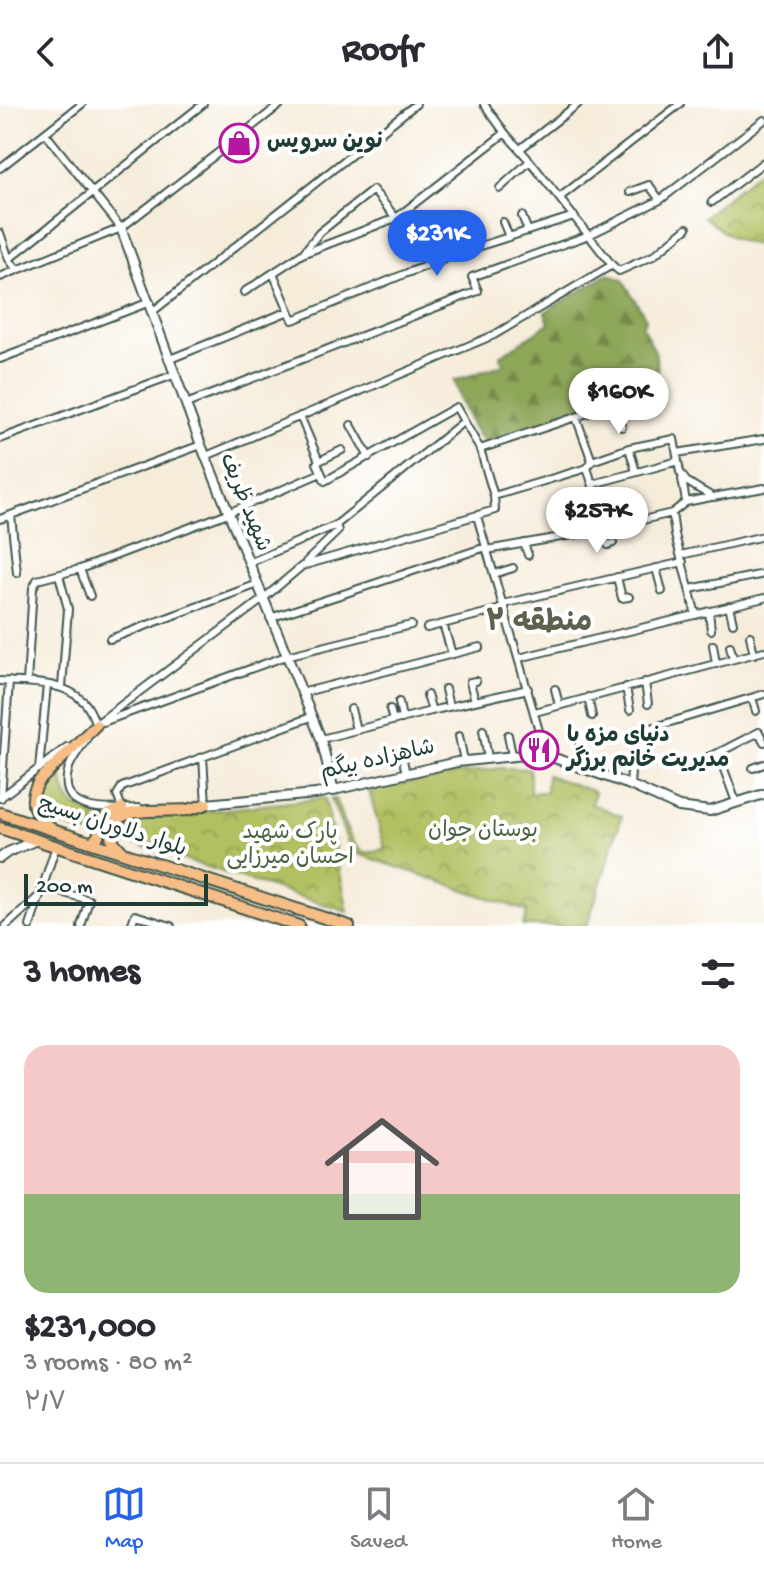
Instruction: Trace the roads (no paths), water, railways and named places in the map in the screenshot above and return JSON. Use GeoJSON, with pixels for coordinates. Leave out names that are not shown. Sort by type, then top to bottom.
{"type":"FeatureCollection","features":[{"type":"Feature","properties":{"kind":"main road"},"geometry":{"type":"LineString","coordinates":[[51,829],[34,809],[32,795],[35,788],[96,725]]}},
{"type":"Feature","properties":{"kind":"main road"},"geometry":{"type":"LineString","coordinates":[[126,853],[111,836],[114,822],[122,815],[190,810],[206,804]]}},
{"type":"Feature","properties":{"kind":"main road"},"geometry":{"type":"LineString","coordinates":[[92,842],[97,838],[106,816],[122,808]]}},
{"type":"Feature","properties":{"kind":"main road","name":"بلوار دلاوران بسیج"},"geometry":{"type":"LineString","coordinates":[[0,813],[346,926]]}},
{"type":"Feature","properties":{"kind":"main road","name":"بلوار دلاوران بسیج"},"geometry":{"type":"LineString","coordinates":[[0,828],[299,926]]}},
{"type":"Feature","properties":{"kind":"street"},"geometry":{"type":"LineString","coordinates":[[0,168],[82,104]]}},
{"type":"Feature","properties":{"kind":"street"},"geometry":{"type":"LineString","coordinates":[[9,259],[203,104]]}},
{"type":"Feature","properties":{"kind":"street"},"geometry":{"type":"LineString","coordinates":[[0,277],[121,228],[281,104]]}},
{"type":"Feature","properties":{"kind":"street"},"geometry":{"type":"LineString","coordinates":[[0,359],[151,307],[416,104]]}},
{"type":"Feature","properties":{"kind":"street"},"geometry":{"type":"LineString","coordinates":[[484,104],[619,271],[653,256],[687,228]]}},
{"type":"Feature","properties":{"kind":"street"},"geometry":{"type":"LineString","coordinates":[[520,149],[578,104]]}},
{"type":"Feature","properties":{"kind":"street"},"geometry":{"type":"LineString","coordinates":[[559,198],[680,104]]}},
{"type":"Feature","properties":{"kind":"street"},"geometry":{"type":"LineString","coordinates":[[186,404],[478,291],[472,277],[589,235],[660,200],[764,120]]}},
{"type":"Feature","properties":{"kind":"street"},"geometry":{"type":"LineString","coordinates":[[45,133],[121,228]]}},
{"type":"Feature","properties":{"kind":"street"},"geometry":{"type":"LineString","coordinates":[[244,292],[302,254],[396,218],[505,133]]}},
{"type":"Feature","properties":{"kind":"street"},"geometry":{"type":"LineString","coordinates":[[500,188],[530,161]]}},
{"type":"Feature","properties":{"kind":"street"},"geometry":{"type":"LineString","coordinates":[[712,202],[764,162]]}},
{"type":"Feature","properties":{"kind":"street"},"geometry":{"type":"LineString","coordinates":[[630,192],[649,185],[660,200]]}},
{"type":"Feature","properties":{"kind":"street"},"geometry":{"type":"LineString","coordinates":[[302,254],[319,233],[373,190],[396,218],[403,248],[433,242]]}},
{"type":"Feature","properties":{"kind":"street"},"geometry":{"type":"LineString","coordinates":[[522,216],[528,231]]}},
{"type":"Feature","properties":{"kind":"street"},"geometry":{"type":"LineString","coordinates":[[273,273],[293,320],[468,250],[574,216]]}},
{"type":"Feature","properties":{"kind":"street"},"geometry":{"type":"LineString","coordinates":[[503,222],[509,237]]}},
{"type":"Feature","properties":{"kind":"street","name":"شهید ظریف"},"geometry":{"type":"LineString","coordinates":[[121,228],[201,445],[321,739],[334,791]]}},
{"type":"Feature","properties":{"kind":"street"},"geometry":{"type":"LineString","coordinates":[[460,232],[468,250]]}},
{"type":"Feature","properties":{"kind":"street"},"geometry":{"type":"LineString","coordinates":[[0,233],[9,259],[17,270]]}},
{"type":"Feature","properties":{"kind":"street"},"geometry":{"type":"LineString","coordinates":[[206,456],[494,335],[612,265]]}},
{"type":"Feature","properties":{"kind":"street"},"geometry":{"type":"LineString","coordinates":[[170,359],[289,311]]}},
{"type":"Feature","properties":{"kind":"street"},"geometry":{"type":"LineString","coordinates":[[0,439],[176,374]]}},
{"type":"Feature","properties":{"kind":"street"},"geometry":{"type":"LineString","coordinates":[[480,449],[648,393]]}},
{"type":"Feature","properties":{"kind":"street"},"geometry":{"type":"LineString","coordinates":[[616,404],[622,427]]}},
{"type":"Feature","properties":{"kind":"street"},"geometry":{"type":"LineString","coordinates":[[300,416],[325,481],[456,407],[480,449],[495,510],[302,566]]}},
{"type":"Feature","properties":{"kind":"street"},"geometry":{"type":"LineString","coordinates":[[576,417],[592,461]]}},
{"type":"Feature","properties":{"kind":"street"},"geometry":{"type":"LineString","coordinates":[[249,563],[336,525],[463,422]]}},
{"type":"Feature","properties":{"kind":"street"},"geometry":{"type":"LineString","coordinates":[[351,425],[369,457]]}},
{"type":"Feature","properties":{"kind":"street"},"geometry":{"type":"LineString","coordinates":[[494,496],[587,468],[592,461],[629,448],[674,439],[686,502]]}},
{"type":"Feature","properties":{"kind":"street"},"geometry":{"type":"LineString","coordinates":[[677,453],[764,439]]}},
{"type":"Feature","properties":{"kind":"street"},"geometry":{"type":"LineString","coordinates":[[0,519],[201,445]]}},
{"type":"Feature","properties":{"kind":"street"},"geometry":{"type":"LineString","coordinates":[[629,448],[636,472]]}},
{"type":"Feature","properties":{"kind":"street"},"geometry":{"type":"LineString","coordinates":[[319,461],[342,450]]}},
{"type":"Feature","properties":{"kind":"street"},"geometry":{"type":"LineString","coordinates":[[593,484],[678,461]]}},
{"type":"Feature","properties":{"kind":"street"},"geometry":{"type":"LineString","coordinates":[[587,468],[598,501]]}},
{"type":"Feature","properties":{"kind":"street"},"geometry":{"type":"LineString","coordinates":[[680,472],[686,481],[713,497]]}},
{"type":"Feature","properties":{"kind":"street"},"geometry":{"type":"LineString","coordinates":[[27,682],[34,583],[37,580],[80,569],[228,513],[321,473]]}},
{"type":"Feature","properties":{"kind":"street"},"geometry":{"type":"LineString","coordinates":[[270,618],[487,548],[600,530],[672,513],[686,502],[764,488]]}},
{"type":"Feature","properties":{"kind":"street"},"geometry":{"type":"LineString","coordinates":[[672,513],[696,615]]}},
{"type":"Feature","properties":{"kind":"street"},"geometry":{"type":"LineString","coordinates":[[11,515],[17,573]]}},
{"type":"Feature","properties":{"kind":"street"},"geometry":{"type":"LineString","coordinates":[[477,516],[546,755]]}},
{"type":"Feature","properties":{"kind":"street"},"geometry":{"type":"LineString","coordinates":[[0,798],[263,599],[338,531],[336,525]]}},
{"type":"Feature","properties":{"kind":"street"},"geometry":{"type":"LineString","coordinates":[[600,530],[608,545],[613,543]]}},
{"type":"Feature","properties":{"kind":"street"},"geometry":{"type":"LineString","coordinates":[[427,628],[656,568],[764,536]]}},
{"type":"Feature","properties":{"kind":"street"},"geometry":{"type":"LineString","coordinates":[[524,543],[528,555]]}},
{"type":"Feature","properties":{"kind":"street"},"geometry":{"type":"LineString","coordinates":[[494,574],[513,568]]}},
{"type":"Feature","properties":{"kind":"street"},"geometry":{"type":"LineString","coordinates":[[656,568],[662,591]]}},
{"type":"Feature","properties":{"kind":"street"},"geometry":{"type":"LineString","coordinates":[[80,569],[90,596]]}},
{"type":"Feature","properties":{"kind":"street"},"geometry":{"type":"LineString","coordinates":[[690,589],[764,574]]}},
{"type":"Feature","properties":{"kind":"street"},"geometry":{"type":"LineString","coordinates":[[59,575],[68,609],[62,687]]}},
{"type":"Feature","properties":{"kind":"street"},"geometry":{"type":"LineString","coordinates":[[617,577],[622,598],[629,597]]}},
{"type":"Feature","properties":{"kind":"street"},"geometry":{"type":"LineString","coordinates":[[110,639],[258,584]]}},
{"type":"Feature","properties":{"kind":"street"},"geometry":{"type":"LineString","coordinates":[[519,658],[764,598]]}},
{"type":"Feature","properties":{"kind":"street"},"geometry":{"type":"LineString","coordinates":[[729,606],[733,623]]}},
{"type":"Feature","properties":{"kind":"street"},"geometry":{"type":"LineString","coordinates":[[709,611],[711,630]]}},
{"type":"Feature","properties":{"kind":"street"},"geometry":{"type":"LineString","coordinates":[[443,624],[452,654]]}},
{"type":"Feature","properties":{"kind":"street"},"geometry":{"type":"LineString","coordinates":[[96,725],[286,656],[411,625]]}},
{"type":"Feature","properties":{"kind":"street"},"geometry":{"type":"LineString","coordinates":[[750,636],[754,654]]}},
{"type":"Feature","properties":{"kind":"street"},"geometry":{"type":"LineString","coordinates":[[713,645],[716,664]]}},
{"type":"Feature","properties":{"kind":"street"},"geometry":{"type":"LineString","coordinates":[[730,646],[733,659]]}},
{"type":"Feature","properties":{"kind":"street"},"geometry":{"type":"LineString","coordinates":[[301,693],[480,647]]}},
{"type":"Feature","properties":{"kind":"street"},"geometry":{"type":"LineString","coordinates":[[535,712],[764,651]]}},
{"type":"Feature","properties":{"kind":"street"},"geometry":{"type":"LineString","coordinates":[[0,681],[62,687],[85,702],[96,725]]}},
{"type":"Feature","properties":{"kind":"street"},"geometry":{"type":"LineString","coordinates":[[0,798],[9,681]]}},
{"type":"Feature","properties":{"kind":"street"},"geometry":{"type":"LineString","coordinates":[[475,701],[470,682],[476,681]]}},
{"type":"Feature","properties":{"kind":"street"},"geometry":{"type":"LineString","coordinates":[[645,682],[648,704]]}},
{"type":"Feature","properties":{"kind":"street"},"geometry":{"type":"LineString","coordinates":[[39,769],[47,685]]}},
{"type":"Feature","properties":{"kind":"street"},"geometry":{"type":"LineString","coordinates":[[626,687],[630,710]]}},
{"type":"Feature","properties":{"kind":"street"},"geometry":{"type":"LineString","coordinates":[[445,689],[449,707]]}},
{"type":"Feature","properties":{"kind":"street"},"geometry":{"type":"LineString","coordinates":[[321,739],[528,689]]}},
{"type":"Feature","properties":{"kind":"street"},"geometry":{"type":"LineString","coordinates":[[555,689],[559,705]]}},
{"type":"Feature","properties":{"kind":"street"},"geometry":{"type":"LineString","coordinates":[[630,785],[634,733],[764,694]]}},
{"type":"Feature","properties":{"kind":"street"},"geometry":{"type":"LineString","coordinates":[[427,695],[432,711]]}},
{"type":"Feature","properties":{"kind":"street"},"geometry":{"type":"LineString","coordinates":[[588,697],[592,716]]}},
{"type":"Feature","properties":{"kind":"street"},"geometry":{"type":"LineString","coordinates":[[752,698],[756,711]]}},
{"type":"Feature","properties":{"kind":"street"},"geometry":{"type":"LineString","coordinates":[[399,702],[402,719]]}},
{"type":"Feature","properties":{"kind":"street"},"geometry":{"type":"LineString","coordinates":[[351,709],[356,730]]}},
{"type":"Feature","properties":{"kind":"street"},"geometry":{"type":"LineString","coordinates":[[390,709],[393,721]]}},
{"type":"Feature","properties":{"kind":"street"},"geometry":{"type":"LineString","coordinates":[[122,808],[117,795],[122,787],[311,717]]}},
{"type":"Feature","properties":{"kind":"street","name":"شاهزاده بیگم"},"geometry":{"type":"LineString","coordinates":[[96,725],[68,769],[68,790],[74,800],[88,808],[273,799],[334,791],[464,761],[512,755],[546,755],[630,785],[679,807],[710,811],[764,794]]}},
{"type":"Feature","properties":{"kind":"street"},"geometry":{"type":"LineString","coordinates":[[747,727],[750,737]]}},
{"type":"Feature","properties":{"kind":"street"},"geometry":{"type":"LineString","coordinates":[[691,764],[762,729],[764,742]]}},
{"type":"Feature","properties":{"kind":"street"},"geometry":{"type":"LineString","coordinates":[[483,730],[488,758]]}},
{"type":"Feature","properties":{"kind":"street"},"geometry":{"type":"LineString","coordinates":[[508,735],[512,755]]}},
{"type":"Feature","properties":{"kind":"street"},"geometry":{"type":"LineString","coordinates":[[459,736],[464,761]]}},
{"type":"Feature","properties":{"kind":"street"},"geometry":{"type":"LineString","coordinates":[[401,750],[406,774]]}},
{"type":"Feature","properties":{"kind":"street"},"geometry":{"type":"LineString","coordinates":[[718,753],[736,802]]}},
{"type":"Feature","properties":{"kind":"street"},"geometry":{"type":"LineString","coordinates":[[203,757],[206,804]]}},
{"type":"Feature","properties":{"kind":"street"},"geometry":{"type":"LineString","coordinates":[[753,768],[764,764]]}},
{"type":"Feature","properties":{"kind":"street"},"geometry":{"type":"LineString","coordinates":[[0,858],[37,840]]}},
{"type":"Feature","properties":{"kind":"street"},"geometry":{"type":"LineString","coordinates":[[30,926],[56,846]]}},
{"type":"Feature","properties":{"kind":"street"},"geometry":{"type":"LineString","coordinates":[[43,887],[89,900],[81,926]]}},
{"type":"Feature","properties":{"kind":"street"},"geometry":{"type":"LineString","coordinates":[[6,926],[41,895]]}},
{"type":"Feature","properties":{"kind":"street"},"geometry":{"type":"LineString","coordinates":[[131,926],[135,915],[171,926]]}},
{"type":"Feature","properties":{"kind":"place","name":"نوین سرویس"},"geometry":{"type":"Point","coordinates":[239,143]}},
{"type":"Feature","properties":{"kind":"place","name":"دنیای مزه با مدیریت خانم برزگر"},"geometry":{"type":"Point","coordinates":[539,750]}},
{"type":"Feature","properties":{"kind":"district","name":"منطقه ۲"},"geometry":{"type":"Point","coordinates":[539,624]}},
{"type":"Feature","properties":{"kind":"park label","name":"بوستان جوان"},"geometry":{"type":"Point","coordinates":[483,832]}},
{"type":"Feature","properties":{"kind":"park label","name":"پارک شهید احسان میرزایی"},"geometry":{"type":"Point","coordinates":[290,846]}}]}
